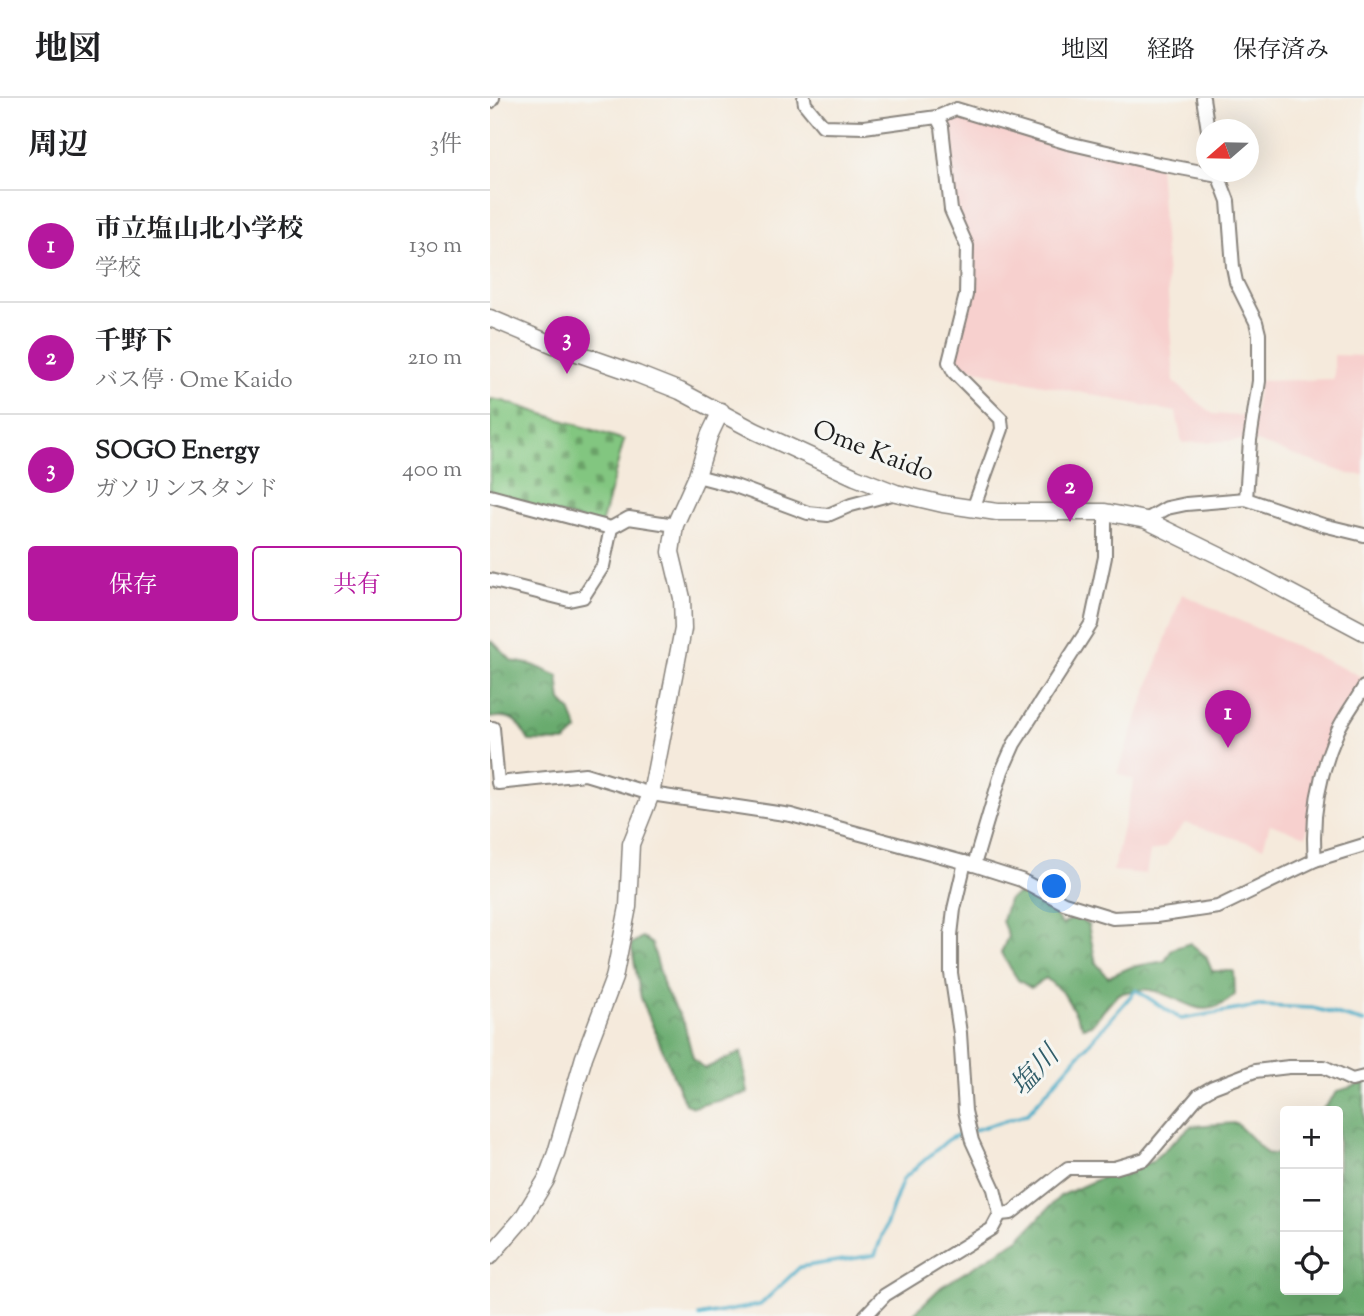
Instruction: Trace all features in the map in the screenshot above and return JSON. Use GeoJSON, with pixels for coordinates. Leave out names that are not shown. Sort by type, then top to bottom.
{"type":"FeatureCollection","features":[{"type":"Feature","properties":{"kind":"street"},"geometry":{"type":"LineString","coordinates":[[804,98],[805,104],[823,126],[864,127],[937,117],[956,109],[1068,143],[1196,169]]}},
{"type":"Feature","properties":{"kind":"street"},"geometry":{"type":"LineString","coordinates":[[1203,98],[1206,119]]}},
{"type":"Feature","properties":{"kind":"street"},"geometry":{"type":"LineString","coordinates":[[937,117],[942,127],[951,210],[967,246],[966,295],[949,362],[954,372],[1001,419],[1002,429],[973,509]]}},
{"type":"Feature","properties":{"kind":"street"},"geometry":{"type":"LineString","coordinates":[[1221,182],[1228,201],[1236,282],[1256,322],[1259,334],[1259,381],[1250,440],[1246,499]]}},
{"type":"Feature","properties":{"kind":"street","name":"Ome Kaido"},"geometry":{"type":"LineString","coordinates":[[490,318],[554,345],[638,374],[721,411],[755,431],[896,493],[997,512],[1105,512],[1146,520],[1364,632]]}},
{"type":"Feature","properties":{"kind":"street"},"geometry":{"type":"LineString","coordinates":[[490,1256],[535,1200],[546,1180],[584,1057],[614,978],[628,907],[631,844],[651,794],[683,629],[682,598],[671,552],[676,524],[721,411]]}},
{"type":"Feature","properties":{"kind":"street"},"geometry":{"type":"LineString","coordinates":[[697,476],[735,486],[808,513],[828,515],[851,505],[896,493]]}},
{"type":"Feature","properties":{"kind":"street"},"geometry":{"type":"LineString","coordinates":[[490,496],[611,528],[629,518],[676,524]]}},
{"type":"Feature","properties":{"kind":"street"},"geometry":{"type":"LineString","coordinates":[[1146,520],[1167,508],[1186,504],[1246,499],[1323,525],[1364,535]]}},
{"type":"Feature","properties":{"kind":"street"},"geometry":{"type":"LineString","coordinates":[[865,1316],[885,1295],[992,1229],[1000,1214],[994,1189],[972,1141],[965,1111],[960,1033],[951,973],[954,909],[1014,744],[1091,624],[1105,557],[1105,512]]}},
{"type":"Feature","properties":{"kind":"street"},"geometry":{"type":"LineString","coordinates":[[490,580],[569,600],[583,597],[603,566],[611,528]]}},
{"type":"Feature","properties":{"kind":"street"},"geometry":{"type":"LineString","coordinates":[[1315,860],[1313,822],[1320,786],[1339,730],[1364,687]]}},
{"type":"Feature","properties":{"kind":"street"},"geometry":{"type":"LineString","coordinates":[[490,728],[493,728],[498,783],[585,774],[651,794],[791,815],[1021,880],[1064,904],[1113,918],[1156,916],[1218,907],[1315,860],[1364,845]]}},
{"type":"Feature","properties":{"kind":"street"},"geometry":{"type":"LineString","coordinates":[[1000,1214],[1011,1213],[1068,1168],[1114,1168],[1145,1159],[1199,1096],[1213,1087],[1255,1072],[1289,1067],[1324,1068],[1352,1080],[1364,1077]]}},
{"type":"Feature","properties":{"kind":"shaded area"},"geometry":{"type":"Polygon","coordinates":[[[956,109],[1159,164],[1174,382],[1213,414],[1254,417],[1259,381],[1334,379],[1334,355],[1364,356],[1364,475],[1349,474],[1250,440],[1182,443],[1176,412],[1000,376],[949,362],[966,295],[967,246],[951,210],[942,127],[956,109]]]}},
{"type":"Feature","properties":{"kind":"shaded area"},"geometry":{"type":"Polygon","coordinates":[[[1182,594],[1364,680],[1337,730],[1314,795],[1306,836],[1270,824],[1263,847],[1185,823],[1165,847],[1150,852],[1146,874],[1113,871],[1134,780],[1117,773],[1182,594]]]}},
{"type":"Feature","properties":{"kind":"green space"},"geometry":{"type":"Polygon","coordinates":[[[490,399],[624,440],[601,525],[490,496],[490,399]]]}},
{"type":"Feature","properties":{"kind":"green space"},"geometry":{"type":"Polygon","coordinates":[[[492,641],[512,661],[533,665],[558,676],[561,701],[570,710],[578,730],[565,742],[529,741],[514,721],[505,717],[490,718],[492,641]]]}},
{"type":"Feature","properties":{"kind":"green space"},"geometry":{"type":"Polygon","coordinates":[[[1024,891],[1047,902],[1062,925],[1075,917],[1088,925],[1096,963],[1108,977],[1131,967],[1165,961],[1172,949],[1190,943],[1206,956],[1212,971],[1234,971],[1235,995],[1223,1004],[1202,1009],[1163,993],[1142,989],[1130,991],[1118,994],[1091,1025],[1083,1027],[1064,994],[1046,978],[1031,988],[1018,980],[1001,953],[1008,936],[1002,921],[1008,900],[1024,891]]]}},
{"type":"Feature","properties":{"kind":"green space"},"geometry":{"type":"Polygon","coordinates":[[[642,937],[652,944],[665,990],[684,1023],[693,1058],[704,1069],[741,1052],[748,1093],[694,1107],[685,1104],[641,998],[631,944],[642,937]]]}},
{"type":"Feature","properties":{"kind":"green space"},"geometry":{"type":"Polygon","coordinates":[[[1364,1083],[1364,1316],[911,1316],[941,1287],[1019,1239],[1060,1196],[1107,1175],[1151,1162],[1191,1126],[1236,1123],[1268,1155],[1280,1153],[1280,1295],[1343,1295],[1343,1106],[1325,1106],[1338,1091],[1364,1083]]]}},
{"type":"Feature","properties":{"kind":"waterway","name":"塩川"},"geometry":{"type":"LineString","coordinates":[[974,1130],[1027,1114],[1136,990],[1181,1019],[1259,1006],[1313,1008],[1364,1022]]}},
{"type":"Feature","properties":{"kind":"waterway","name":"塩川"},"geometry":{"type":"LineString","coordinates":[[699,1316],[760,1305],[800,1267],[875,1255],[903,1179],[950,1138],[967,1132]]}},
{"type":"Feature","properties":{"kind":"place","name":"SOGO Energy"},"geometry":{"type":"Point","coordinates":[567,374]}},
{"type":"Feature","properties":{"kind":"place","name":"千野下"},"geometry":{"type":"Point","coordinates":[1070,522]}},
{"type":"Feature","properties":{"kind":"place","name":"市立塩山北小学校"},"geometry":{"type":"Point","coordinates":[1228,748]}}]}
